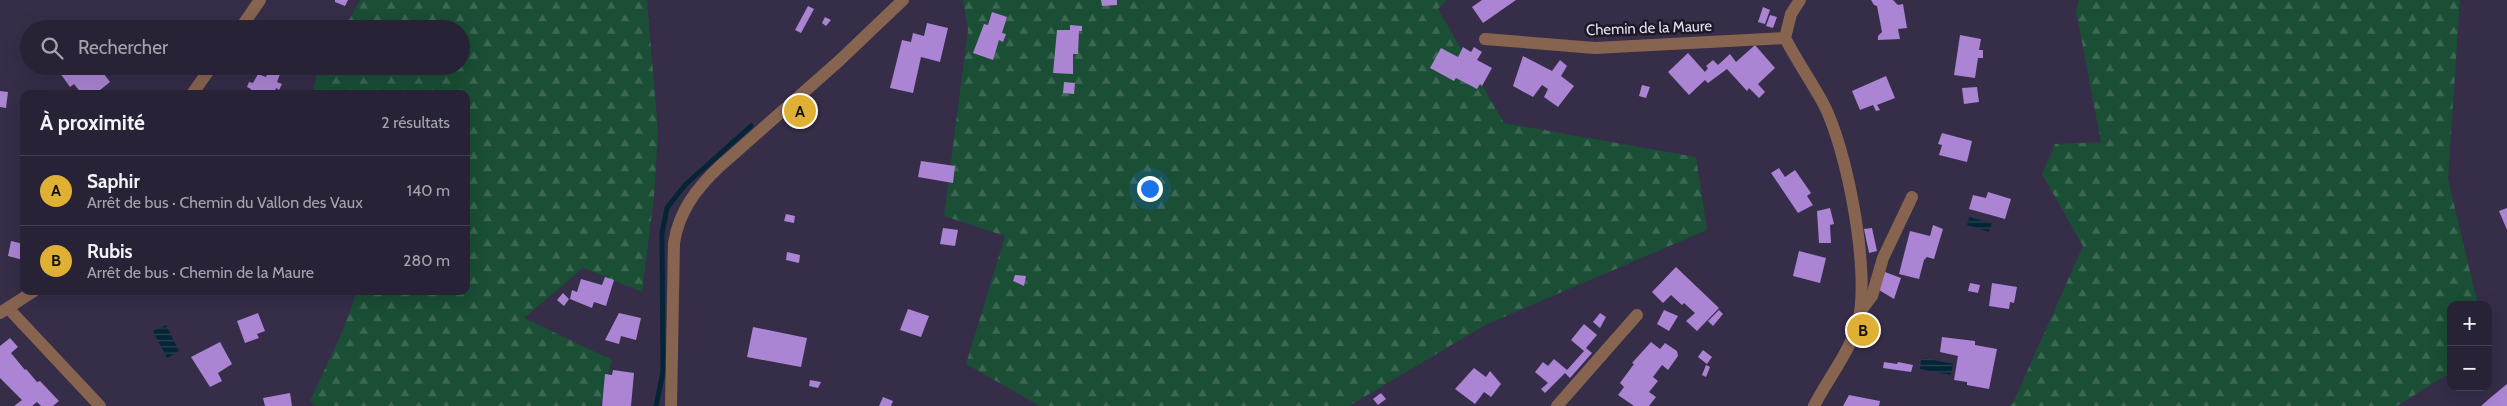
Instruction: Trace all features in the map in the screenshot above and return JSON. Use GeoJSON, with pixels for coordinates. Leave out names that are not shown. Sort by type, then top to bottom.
{"type":"FeatureCollection","features":[{"type":"Feature","properties":{"kind":"street"},"geometry":{"type":"LineString","coordinates":[[246,20],[260,0]]}},
{"type":"Feature","properties":{"kind":"street"},"geometry":{"type":"LineString","coordinates":[[672,406],[674,243],[677,225],[686,206],[700,185],[839,62],[903,0]]}},
{"type":"Feature","properties":{"kind":"street"},"geometry":{"type":"LineString","coordinates":[[1800,0],[1791,14],[1785,38],[1824,104],[1836,132],[1852,195],[1862,282],[1860,312],[1854,334],[1814,406]]}},
{"type":"Feature","properties":{"kind":"street","name":"Chemin de la Maure"},"geometry":{"type":"LineString","coordinates":[[1485,39],[1595,48],[1785,38]]}},
{"type":"Feature","properties":{"kind":"street"},"geometry":{"type":"LineString","coordinates":[[195,90],[206,75]]}},
{"type":"Feature","properties":{"kind":"street"},"geometry":{"type":"LineString","coordinates":[[1860,312],[1872,296],[1883,258],[1912,197]]}},
{"type":"Feature","properties":{"kind":"street"},"geometry":{"type":"LineString","coordinates":[[28,295],[4,310],[100,406]]}},
{"type":"Feature","properties":{"kind":"street"},"geometry":{"type":"LineString","coordinates":[[1557,406],[1637,315]]}},
{"type":"Feature","properties":{"kind":"green space"},"geometry":{"type":"Polygon","coordinates":[[[360,0],[647,0],[658,131],[654,197],[642,292],[583,268],[524,318],[612,360],[600,406],[316,406],[310,401],[343,330],[356,295],[470,295],[470,90],[313,90],[317,75],[470,75],[470,20],[349,20],[360,0]]]}},
{"type":"Feature","properties":{"kind":"green space"},"geometry":{"type":"Polygon","coordinates":[[[963,0],[1447,0],[1438,9],[1504,123],[1696,157],[1707,230],[1485,325],[1349,406],[1040,406],[966,364],[1005,236],[944,216],[968,30],[963,0]]]}},
{"type":"Feature","properties":{"kind":"green space"},"geometry":{"type":"Polygon","coordinates":[[[2079,0],[2460,0],[2448,179],[2477,301],[2447,301],[2447,375],[2397,406],[2009,406],[2013,403],[2083,246],[2042,174],[2055,144],[2101,142],[2076,11],[2079,0]]]}},
{"type":"Feature","properties":{"kind":"water"},"geometry":{"type":"Polygon","coordinates":[[[1969,217],[1992,223],[1989,232],[1967,225],[1969,217]]]}},
{"type":"Feature","properties":{"kind":"water"},"geometry":{"type":"Polygon","coordinates":[[[166,325],[179,351],[167,358],[153,331],[166,325]]]}},
{"type":"Feature","properties":{"kind":"water"},"geometry":{"type":"Polygon","coordinates":[[[1925,358],[1953,364],[1951,375],[1920,369],[1921,360],[1925,358]]]}},
{"type":"Feature","properties":{"kind":"building"},"geometry":{"type":"Polygon","coordinates":[[[335,0],[348,0],[345,6],[335,2],[335,0]]]}},
{"type":"Feature","properties":{"kind":"building"},"geometry":{"type":"Polygon","coordinates":[[[1101,0],[1117,0],[1117,5],[1102,6],[1101,0]]]}},
{"type":"Feature","properties":{"kind":"building"},"geometry":{"type":"Polygon","coordinates":[[[1482,0],[1516,0],[1483,23],[1472,7],[1482,0]]]}},
{"type":"Feature","properties":{"kind":"building"},"geometry":{"type":"Polygon","coordinates":[[[1871,0],[1893,0],[1898,5],[1903,4],[1907,28],[1898,29],[1900,39],[1878,40],[1878,36],[1882,32],[1877,6],[1871,0]]]}},
{"type":"Feature","properties":{"kind":"building"},"geometry":{"type":"Polygon","coordinates":[[[808,6],[814,9],[801,33],[795,30],[808,6]]]}},
{"type":"Feature","properties":{"kind":"building"},"geometry":{"type":"Polygon","coordinates":[[[1763,7],[1770,10],[1765,24],[1758,22],[1763,7]]]}},
{"type":"Feature","properties":{"kind":"building"},"geometry":{"type":"Polygon","coordinates":[[[992,12],[1007,17],[1002,33],[1006,34],[1003,42],[999,40],[993,60],[973,53],[984,24],[988,25],[992,12]]]}},
{"type":"Feature","properties":{"kind":"building"},"geometry":{"type":"Polygon","coordinates":[[[1770,15],[1777,17],[1773,28],[1766,26],[1770,15]]]}},
{"type":"Feature","properties":{"kind":"building"},"geometry":{"type":"Polygon","coordinates":[[[825,17],[831,20],[826,26],[822,23],[825,17]]]}},
{"type":"Feature","properties":{"kind":"building"},"geometry":{"type":"Polygon","coordinates":[[[927,23],[948,28],[940,62],[921,57],[913,93],[890,88],[902,40],[911,42],[913,33],[924,36],[927,23]]]}},
{"type":"Feature","properties":{"kind":"building"},"geometry":{"type":"Polygon","coordinates":[[[1070,25],[1082,26],[1082,31],[1079,31],[1078,54],[1073,54],[1073,74],[1053,73],[1057,30],[1070,30],[1070,25]]]}},
{"type":"Feature","properties":{"kind":"building"},"geometry":{"type":"Polygon","coordinates":[[[1960,35],[1981,39],[1979,50],[1983,50],[1983,58],[1978,58],[1975,78],[1954,75],[1960,35]]]}},
{"type":"Feature","properties":{"kind":"building"},"geometry":{"type":"Polygon","coordinates":[[[1755,45],[1775,68],[1758,84],[1765,92],[1759,98],[1749,88],[1747,91],[1727,69],[1708,83],[1705,80],[1689,95],[1668,72],[1688,53],[1705,72],[1708,68],[1706,66],[1713,60],[1718,65],[1730,54],[1736,62],[1755,45]]]}},
{"type":"Feature","properties":{"kind":"building"},"geometry":{"type":"Polygon","coordinates":[[[1463,47],[1471,52],[1474,47],[1482,52],[1477,60],[1492,68],[1482,86],[1480,84],[1477,89],[1456,78],[1454,81],[1430,68],[1441,48],[1458,57],[1463,47]]]}},
{"type":"Feature","properties":{"kind":"building"},"geometry":{"type":"Polygon","coordinates":[[[1523,56],[1552,71],[1560,60],[1567,66],[1561,76],[1574,86],[1558,107],[1544,97],[1548,89],[1542,85],[1533,97],[1513,86],[1523,56]]]}},
{"type":"Feature","properties":{"kind":"building"},"geometry":{"type":"Polygon","coordinates":[[[61,75],[105,75],[110,82],[100,90],[79,90],[74,84],[70,87],[61,75]]]}},
{"type":"Feature","properties":{"kind":"building"},"geometry":{"type":"Polygon","coordinates":[[[257,75],[266,77],[267,75],[280,75],[277,82],[282,84],[279,90],[276,88],[275,90],[251,90],[247,87],[249,82],[253,83],[257,75]]]}},
{"type":"Feature","properties":{"kind":"building"},"geometry":{"type":"Polygon","coordinates":[[[1886,76],[1895,98],[1877,105],[1880,110],[1876,111],[1873,105],[1860,110],[1852,91],[1886,76]]]}},
{"type":"Feature","properties":{"kind":"building"},"geometry":{"type":"Polygon","coordinates":[[[1064,82],[1075,83],[1074,94],[1063,93],[1064,82]]]}},
{"type":"Feature","properties":{"kind":"building"},"geometry":{"type":"Polygon","coordinates":[[[1642,85],[1650,87],[1646,98],[1639,96],[1642,85]]]}},
{"type":"Feature","properties":{"kind":"building"},"geometry":{"type":"Polygon","coordinates":[[[1977,87],[1979,102],[1964,104],[1962,88],[1977,87]]]}},
{"type":"Feature","properties":{"kind":"building"},"geometry":{"type":"Polygon","coordinates":[[[0,91],[8,92],[6,108],[0,107],[0,91]]]}},
{"type":"Feature","properties":{"kind":"building"},"geometry":{"type":"Polygon","coordinates":[[[1942,133],[1972,141],[1967,162],[1939,155],[1942,145],[1938,144],[1942,133]]]}},
{"type":"Feature","properties":{"kind":"building"},"geometry":{"type":"Polygon","coordinates":[[[921,161],[955,166],[953,183],[918,177],[921,161]]]}},
{"type":"Feature","properties":{"kind":"building"},"geometry":{"type":"Polygon","coordinates":[[[1779,168],[1785,177],[1795,170],[1811,193],[1807,196],[1813,205],[1798,213],[1771,173],[1779,168]]]}},
{"type":"Feature","properties":{"kind":"building"},"geometry":{"type":"Polygon","coordinates":[[[1988,192],[2011,199],[2005,219],[1969,209],[1973,195],[1986,198],[1988,192]]]}},
{"type":"Feature","properties":{"kind":"building"},"geometry":{"type":"Polygon","coordinates":[[[1830,208],[1834,224],[1830,225],[1831,243],[1819,243],[1817,211],[1830,208]]]}},
{"type":"Feature","properties":{"kind":"building"},"geometry":{"type":"Polygon","coordinates":[[[2507,208],[2507,230],[2499,211],[2507,208]]]}},
{"type":"Feature","properties":{"kind":"building"},"geometry":{"type":"Polygon","coordinates":[[[786,214],[795,216],[794,223],[784,221],[786,214]]]}},
{"type":"Feature","properties":{"kind":"building"},"geometry":{"type":"Polygon","coordinates":[[[1933,225],[1943,229],[1934,259],[1927,257],[1924,260],[1919,279],[1899,274],[1910,231],[1930,236],[1933,225]]]}},
{"type":"Feature","properties":{"kind":"building"},"geometry":{"type":"Polygon","coordinates":[[[943,228],[958,230],[955,246],[940,244],[943,228]]]}},
{"type":"Feature","properties":{"kind":"building"},"geometry":{"type":"Polygon","coordinates":[[[1872,228],[1877,251],[1869,253],[1864,229],[1872,228]]]}},
{"type":"Feature","properties":{"kind":"building"},"geometry":{"type":"Polygon","coordinates":[[[11,241],[20,243],[20,259],[8,256],[11,241]]]}},
{"type":"Feature","properties":{"kind":"building"},"geometry":{"type":"Polygon","coordinates":[[[1799,251],[1826,258],[1820,283],[1793,276],[1799,251]]]}},
{"type":"Feature","properties":{"kind":"building"},"geometry":{"type":"Polygon","coordinates":[[[787,252],[800,255],[799,263],[786,260],[787,252]]]}},
{"type":"Feature","properties":{"kind":"building"},"geometry":{"type":"Polygon","coordinates":[[[1676,267],[1719,308],[1697,331],[1686,321],[1695,313],[1684,303],[1682,305],[1671,295],[1663,303],[1652,292],[1676,267]]]}},
{"type":"Feature","properties":{"kind":"building"},"geometry":{"type":"Polygon","coordinates":[[[1885,272],[1901,278],[1894,299],[1879,290],[1885,272]]]}},
{"type":"Feature","properties":{"kind":"building"},"geometry":{"type":"Polygon","coordinates":[[[1015,275],[1026,276],[1024,286],[1013,281],[1015,275]]]}},
{"type":"Feature","properties":{"kind":"building"},"geometry":{"type":"Polygon","coordinates":[[[605,277],[614,280],[606,306],[594,302],[592,308],[570,299],[572,290],[577,292],[581,279],[602,285],[605,277]]]}},
{"type":"Feature","properties":{"kind":"building"},"geometry":{"type":"Polygon","coordinates":[[[1970,283],[1980,285],[1978,293],[1968,291],[1970,283]]]}},
{"type":"Feature","properties":{"kind":"building"},"geometry":{"type":"Polygon","coordinates":[[[1992,283],[2017,287],[2014,303],[2010,302],[2009,309],[1989,306],[1992,283]]]}},
{"type":"Feature","properties":{"kind":"building"},"geometry":{"type":"Polygon","coordinates":[[[563,293],[569,299],[564,306],[557,300],[563,293]]]}},
{"type":"Feature","properties":{"kind":"building"},"geometry":{"type":"Polygon","coordinates":[[[908,309],[929,316],[921,337],[900,330],[908,309]]]}},
{"type":"Feature","properties":{"kind":"building"},"geometry":{"type":"Polygon","coordinates":[[[1664,310],[1678,316],[1669,331],[1657,324],[1664,310]]]}},
{"type":"Feature","properties":{"kind":"building"},"geometry":{"type":"Polygon","coordinates":[[[1719,310],[1723,314],[1713,326],[1708,321],[1719,310]]]}},
{"type":"Feature","properties":{"kind":"building"},"geometry":{"type":"Polygon","coordinates":[[[258,313],[265,331],[257,334],[259,338],[245,343],[237,321],[258,313]]]}},
{"type":"Feature","properties":{"kind":"building"},"geometry":{"type":"Polygon","coordinates":[[[619,313],[641,318],[636,340],[621,336],[619,344],[605,340],[619,313]]]}},
{"type":"Feature","properties":{"kind":"building"},"geometry":{"type":"Polygon","coordinates":[[[1600,313],[1606,317],[1600,328],[1593,322],[1600,313]]]}},
{"type":"Feature","properties":{"kind":"building"},"geometry":{"type":"Polygon","coordinates":[[[1584,324],[1597,335],[1586,348],[1592,353],[1570,378],[1565,373],[1545,393],[1541,389],[1548,383],[1535,372],[1543,362],[1548,366],[1554,359],[1567,370],[1584,351],[1571,340],[1584,324]]]}},
{"type":"Feature","properties":{"kind":"building"},"geometry":{"type":"Polygon","coordinates":[[[753,327],[807,338],[801,367],[747,357],[753,327]]]}},
{"type":"Feature","properties":{"kind":"building"},"geometry":{"type":"Polygon","coordinates":[[[1942,337],[1975,341],[1975,345],[1997,349],[1989,389],[1967,385],[1967,382],[1954,380],[1958,356],[1940,352],[1942,337]]]}},
{"type":"Feature","properties":{"kind":"building"},"geometry":{"type":"Polygon","coordinates":[[[10,338],[18,347],[11,353],[37,382],[40,381],[59,401],[53,406],[41,406],[37,402],[32,406],[14,406],[22,400],[0,378],[0,346],[10,338]]]}},
{"type":"Feature","properties":{"kind":"building"},"geometry":{"type":"Polygon","coordinates":[[[220,342],[232,364],[218,373],[222,381],[210,387],[191,357],[220,342]]]}},
{"type":"Feature","properties":{"kind":"building"},"geometry":{"type":"Polygon","coordinates":[[[1651,342],[1660,349],[1665,343],[1677,351],[1678,356],[1668,370],[1662,365],[1653,377],[1658,381],[1649,392],[1656,397],[1649,406],[1634,406],[1618,395],[1624,387],[1620,383],[1634,364],[1632,363],[1651,342]]]}},
{"type":"Feature","properties":{"kind":"building"},"geometry":{"type":"Polygon","coordinates":[[[1703,350],[1712,357],[1707,364],[1698,357],[1703,350]]]}},
{"type":"Feature","properties":{"kind":"building"},"geometry":{"type":"Polygon","coordinates":[[[1884,362],[1913,365],[1911,372],[1883,368],[1884,362]]]}},
{"type":"Feature","properties":{"kind":"building"},"geometry":{"type":"Polygon","coordinates":[[[1706,365],[1710,367],[1706,377],[1702,375],[1706,365]]]}},
{"type":"Feature","properties":{"kind":"building"},"geometry":{"type":"Polygon","coordinates":[[[1474,368],[1486,377],[1490,371],[1501,384],[1491,397],[1484,392],[1475,404],[1455,389],[1474,368]]]}},
{"type":"Feature","properties":{"kind":"building"},"geometry":{"type":"Polygon","coordinates":[[[613,370],[634,373],[631,406],[602,406],[605,374],[612,375],[613,370]]]}},
{"type":"Feature","properties":{"kind":"building"},"geometry":{"type":"Polygon","coordinates":[[[810,380],[821,382],[818,388],[809,386],[810,380]]]}},
{"type":"Feature","properties":{"kind":"building"},"geometry":{"type":"Polygon","coordinates":[[[2507,384],[2507,406],[2481,406],[2490,398],[2507,384]]]}},
{"type":"Feature","properties":{"kind":"building"},"geometry":{"type":"Polygon","coordinates":[[[290,393],[292,406],[265,406],[263,398],[290,393]]]}},
{"type":"Feature","properties":{"kind":"building"},"geometry":{"type":"Polygon","coordinates":[[[1381,393],[1386,399],[1378,405],[1373,399],[1381,393]]]}},
{"type":"Feature","properties":{"kind":"building"},"geometry":{"type":"Polygon","coordinates":[[[1849,395],[1880,401],[1879,406],[1843,406],[1849,395]]]}},
{"type":"Feature","properties":{"kind":"building"},"geometry":{"type":"Polygon","coordinates":[[[883,397],[893,401],[891,406],[879,406],[883,397]]]}},
{"type":"Feature","properties":{"kind":"waterway"},"geometry":{"type":"LineString","coordinates":[[656,406],[663,372],[662,233],[667,208],[685,185],[751,126]]}},
{"type":"Feature","properties":{"kind":"place","name":"Saphir"},"geometry":{"type":"Point","coordinates":[800,111]}},
{"type":"Feature","properties":{"kind":"place","name":"Rubis"},"geometry":{"type":"Point","coordinates":[1863,330]}}]}
